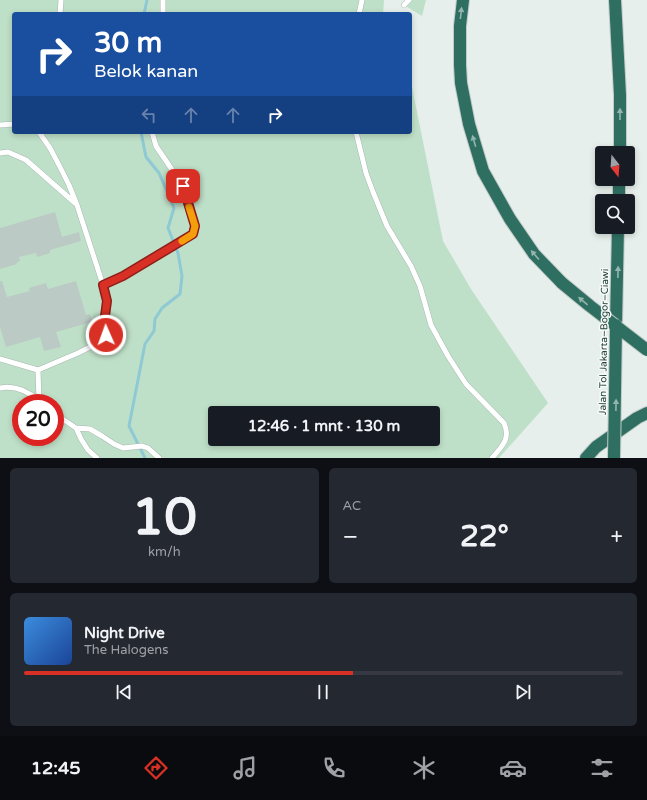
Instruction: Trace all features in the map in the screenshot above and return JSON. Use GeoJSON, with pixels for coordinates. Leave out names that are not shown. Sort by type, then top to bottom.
{"type":"FeatureCollection","features":[{"type":"Feature","properties":{"kind":"highway"},"geometry":{"type":"LineString","coordinates":[[463,0],[460,26],[460,65],[462,83],[470,124],[483,171],[510,219],[534,254],[562,283],[647,350]]}},
{"type":"Feature","properties":{"kind":"highway"},"geometry":{"type":"LineString","coordinates":[[615,0],[620,95],[620,146]]}},
{"type":"Feature","properties":{"kind":"highway","name":"Jalan Tol Jakarta–Bogor–Ciawi"},"geometry":{"type":"LineString","coordinates":[[614,458],[618,234]]}},
{"type":"Feature","properties":{"kind":"highway"},"geometry":{"type":"LineString","coordinates":[[586,458],[596,447],[637,418],[647,413]]}},
{"type":"Feature","properties":{"kind":"lane"},"geometry":{"type":"LineString","coordinates":[[60,12],[61,0]]}},
{"type":"Feature","properties":{"kind":"lane"},"geometry":{"type":"LineString","coordinates":[[163,0],[163,12]]}},
{"type":"Feature","properties":{"kind":"lane"},"geometry":{"type":"LineString","coordinates":[[359,12],[362,0]]}},
{"type":"Feature","properties":{"kind":"lane"},"geometry":{"type":"LineString","coordinates":[[404,5],[409,0]]}},
{"type":"Feature","properties":{"kind":"lane"},"geometry":{"type":"LineString","coordinates":[[0,125],[12,124]]}},
{"type":"Feature","properties":{"kind":"lane"},"geometry":{"type":"LineString","coordinates":[[0,359],[38,370],[78,354],[94,345],[106,335],[105,316],[107,301],[77,205],[60,167],[40,134]]}},
{"type":"Feature","properties":{"kind":"lane"},"geometry":{"type":"LineString","coordinates":[[103,285],[123,276],[193,234],[195,226],[183,186],[156,146],[153,134]]}},
{"type":"Feature","properties":{"kind":"lane"},"geometry":{"type":"LineString","coordinates":[[356,134],[372,192],[387,226],[411,266],[420,286],[431,325],[466,384],[504,423],[507,433],[505,441],[492,458]]}},
{"type":"Feature","properties":{"kind":"lane"},"geometry":{"type":"LineString","coordinates":[[0,153],[8,152],[26,160],[77,205]]}},
{"type":"Feature","properties":{"kind":"lane"},"geometry":{"type":"LineString","coordinates":[[38,370],[40,394]]}},
{"type":"Feature","properties":{"kind":"lane"},"geometry":{"type":"LineString","coordinates":[[0,388],[15,387],[32,394]]}},
{"type":"Feature","properties":{"kind":"lane"},"geometry":{"type":"LineString","coordinates":[[64,420],[76,428],[90,429],[122,448],[142,446],[148,448],[159,458]]}},
{"type":"Feature","properties":{"kind":"lane"},"geometry":{"type":"LineString","coordinates":[[76,428],[88,450],[97,458]]}},
{"type":"Feature","properties":{"kind":"green space"},"geometry":{"type":"Polygon","coordinates":[[[0,0],[384,0],[383,12],[12,12],[12,134],[412,134],[412,87],[443,241],[471,289],[548,403],[499,458],[0,458],[0,0]]]}},
{"type":"Feature","properties":{"kind":"green space"},"geometry":{"type":"Polygon","coordinates":[[[409,0],[426,0],[422,16],[404,5],[409,0]]]}},
{"type":"Feature","properties":{"kind":"building"},"geometry":{"type":"Polygon","coordinates":[[[55,212],[62,237],[79,232],[81,241],[50,250],[50,253],[37,257],[36,253],[19,257],[20,261],[16,263],[17,264],[0,269],[0,228],[55,212]]]}},
{"type":"Feature","properties":{"kind":"building"},"geometry":{"type":"Polygon","coordinates":[[[0,281],[2,281],[7,297],[30,291],[29,288],[46,283],[48,289],[76,281],[86,315],[90,314],[92,322],[56,332],[61,347],[44,351],[40,337],[6,347],[0,327],[0,281]]]}},
{"type":"Feature","properties":{"kind":"waterway"},"geometry":{"type":"LineString","coordinates":[[144,12],[147,0]]}},
{"type":"Feature","properties":{"kind":"waterway"},"geometry":{"type":"LineString","coordinates":[[141,134],[146,157],[159,173],[174,208],[168,228],[178,253],[182,276],[180,294],[162,308],[155,319],[154,331],[145,344],[129,426],[145,458]]}},
{"type":"Feature","properties":{"kind":"slow traffic"},"geometry":{"type":"LineString","coordinates":[[182,241],[193,234],[195,226],[189,207]]}},
{"type":"Feature","properties":{"kind":"route"},"geometry":{"type":"LineString","coordinates":[[106,335],[105,316],[107,301],[103,285],[123,276],[193,234],[195,226],[183,186]]}}]}
